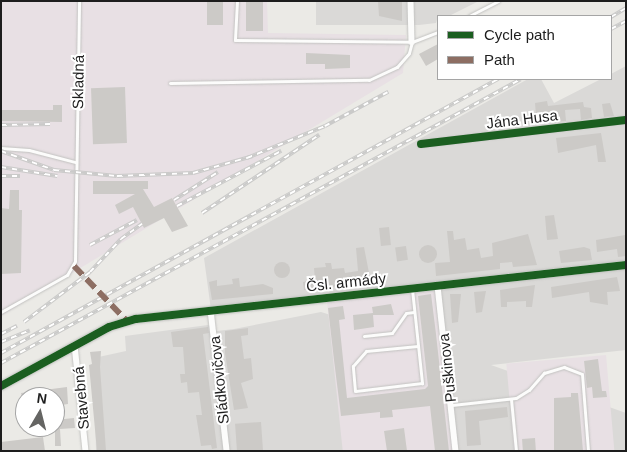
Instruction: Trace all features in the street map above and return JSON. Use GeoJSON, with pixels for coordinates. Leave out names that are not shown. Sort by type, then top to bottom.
{"type":"FeatureCollection","features":[{"type":"Feature","properties":{"kind":"street"},"geometry":{"type":"LineString","coordinates":[[411,1],[412,42]]}},
{"type":"Feature","properties":{"kind":"street","name":"Jána Husa"},"geometry":{"type":"LineString","coordinates":[[421,144],[626,120]]}},
{"type":"Feature","properties":{"kind":"street","name":"Čsl. armády"},"geometry":{"type":"LineString","coordinates":[[1,386],[117,324],[211,310],[626,265]]}},
{"type":"Feature","properties":{"kind":"street","name":"Puškinova"},"geometry":{"type":"LineString","coordinates":[[438,286],[456,451]]}},
{"type":"Feature","properties":{"kind":"street","name":"Sládkovičova"},"geometry":{"type":"LineString","coordinates":[[211,310],[227,451]]}},
{"type":"Feature","properties":{"kind":"street","name":"Stavebná"},"geometry":{"type":"LineString","coordinates":[[75,345],[86,451]]}},
{"type":"Feature","properties":{"kind":"lane","name":"Skladná"},"geometry":{"type":"LineString","coordinates":[[1,312],[67,275],[74,266],[79,1]]}},
{"type":"Feature","properties":{"kind":"lane"},"geometry":{"type":"LineString","coordinates":[[237,1],[236,40],[412,42],[437,32]]}},
{"type":"Feature","properties":{"kind":"lane"},"geometry":{"type":"LineString","coordinates":[[471,15],[498,1]]}},
{"type":"Feature","properties":{"kind":"lane"},"geometry":{"type":"LineString","coordinates":[[170,84],[369,80],[397,68],[409,53],[412,42]]}},
{"type":"Feature","properties":{"kind":"lane"},"geometry":{"type":"LineString","coordinates":[[1,148],[29,150],[75,162]]}},
{"type":"Feature","properties":{"kind":"lane"},"geometry":{"type":"LineString","coordinates":[[412,289],[422,383],[355,390],[353,366],[366,351],[418,346]]}},
{"type":"Feature","properties":{"kind":"lane"},"geometry":{"type":"LineString","coordinates":[[364,336],[392,333],[406,313],[414,312]]}},
{"type":"Feature","properties":{"kind":"lane"},"geometry":{"type":"LineString","coordinates":[[451,406],[511,399],[529,390],[544,372],[564,367],[582,374],[588,451]]}},
{"type":"Feature","properties":{"kind":"lane"},"geometry":{"type":"LineString","coordinates":[[511,399],[516,451]]}},
{"type":"Feature","properties":{"kind":"shaded area"},"geometry":{"type":"Polygon","coordinates":[[[1,1],[267,1],[268,33],[406,35],[403,73],[1,316],[1,1]]]}},
{"type":"Feature","properties":{"kind":"shaded area"},"geometry":{"type":"Polygon","coordinates":[[[316,1],[479,1],[451,15],[437,15],[436,23],[419,25],[316,25],[316,1]]]}},
{"type":"Feature","properties":{"kind":"shaded area"},"geometry":{"type":"Polygon","coordinates":[[[626,66],[626,350],[491,365],[626,413],[626,451],[96,451],[94,358],[126,351],[125,336],[208,325],[217,331],[234,329],[321,312],[449,352],[438,286],[211,310],[204,258],[526,80],[542,80],[554,103],[599,80],[612,80],[612,73],[626,66]]]}},
{"type":"Feature","properties":{"kind":"shaded area"},"geometry":{"type":"Polygon","coordinates":[[[438,286],[455,451],[343,451],[327,298],[438,286]]]}},
{"type":"Feature","properties":{"kind":"shaded area"},"geometry":{"type":"Polygon","coordinates":[[[606,355],[614,451],[514,451],[506,364],[606,355]]]}},
{"type":"Feature","properties":{"kind":"building"},"geometry":{"type":"Polygon","coordinates":[[[207,1],[223,1],[223,25],[207,25],[207,1]]]}},
{"type":"Feature","properties":{"kind":"building"},"geometry":{"type":"Polygon","coordinates":[[[246,1],[263,1],[263,31],[246,31],[246,1]]]}},
{"type":"Feature","properties":{"kind":"building"},"geometry":{"type":"Polygon","coordinates":[[[378,1],[402,1],[402,21],[379,16],[378,1]]]}},
{"type":"Feature","properties":{"kind":"building"},"geometry":{"type":"Polygon","coordinates":[[[437,45],[437,60],[426,66],[419,54],[437,45]]]}},
{"type":"Feature","properties":{"kind":"building"},"geometry":{"type":"Polygon","coordinates":[[[306,53],[350,55],[350,68],[325,69],[325,64],[306,64],[306,53]]]}},
{"type":"Feature","properties":{"kind":"building"},"geometry":{"type":"Polygon","coordinates":[[[125,87],[127,143],[93,144],[91,88],[125,87]]]}},
{"type":"Feature","properties":{"kind":"building"},"geometry":{"type":"Polygon","coordinates":[[[547,101],[548,106],[583,102],[584,107],[591,108],[592,118],[581,120],[580,109],[565,110],[566,121],[556,122],[555,115],[536,115],[535,103],[547,101]]]}},
{"type":"Feature","properties":{"kind":"building"},"geometry":{"type":"Polygon","coordinates":[[[610,103],[614,116],[604,117],[602,104],[610,103]]]}},
{"type":"Feature","properties":{"kind":"building"},"geometry":{"type":"Polygon","coordinates":[[[53,105],[62,105],[62,122],[1,121],[1,110],[53,110],[53,105]]]}},
{"type":"Feature","properties":{"kind":"building"},"geometry":{"type":"Polygon","coordinates":[[[601,133],[606,162],[598,162],[596,145],[558,153],[556,138],[601,133]]]}},
{"type":"Feature","properties":{"kind":"building"},"geometry":{"type":"Polygon","coordinates":[[[93,181],[148,181],[148,189],[143,189],[154,207],[172,198],[188,226],[172,232],[164,218],[144,228],[133,207],[119,214],[115,205],[135,194],[93,194],[93,181]]]}},
{"type":"Feature","properties":{"kind":"building"},"geometry":{"type":"Polygon","coordinates":[[[10,190],[19,190],[19,210],[22,210],[21,273],[1,274],[1,208],[9,209],[10,190]]]}},
{"type":"Feature","properties":{"kind":"building"},"geometry":{"type":"Polygon","coordinates":[[[554,215],[558,239],[547,240],[545,216],[554,215]]]}},
{"type":"Feature","properties":{"kind":"building"},"geometry":{"type":"Polygon","coordinates":[[[389,227],[391,245],[381,246],[379,228],[389,227]]]}},
{"type":"Feature","properties":{"kind":"building"},"geometry":{"type":"Polygon","coordinates":[[[447,231],[453,231],[454,240],[465,238],[467,250],[479,248],[481,258],[493,256],[492,243],[528,234],[537,265],[513,267],[512,262],[500,263],[500,269],[436,276],[435,263],[450,262],[447,231]]]}},
{"type":"Feature","properties":{"kind":"building"},"geometry":{"type":"Polygon","coordinates":[[[625,235],[626,256],[618,257],[617,249],[597,252],[596,240],[625,235]]]}},
{"type":"Feature","properties":{"kind":"building"},"geometry":{"type":"Polygon","coordinates":[[[428,245],[434,248],[437,254],[434,260],[428,263],[422,260],[419,254],[422,248],[428,245]]]}},
{"type":"Feature","properties":{"kind":"building"},"geometry":{"type":"Polygon","coordinates":[[[406,246],[408,260],[397,261],[395,248],[406,246]]]}},
{"type":"Feature","properties":{"kind":"building"},"geometry":{"type":"Polygon","coordinates":[[[364,247],[370,278],[351,281],[351,285],[304,290],[303,282],[315,280],[314,268],[326,267],[325,263],[331,263],[332,269],[344,268],[345,273],[358,271],[356,248],[364,247]]]}},
{"type":"Feature","properties":{"kind":"building"},"geometry":{"type":"Polygon","coordinates":[[[584,247],[590,249],[592,260],[561,263],[559,251],[584,247]]]}},
{"type":"Feature","properties":{"kind":"building"},"geometry":{"type":"Polygon","coordinates":[[[282,262],[290,270],[282,278],[274,270],[282,262]]]}},
{"type":"Feature","properties":{"kind":"building"},"geometry":{"type":"Polygon","coordinates":[[[617,277],[620,291],[607,292],[608,305],[590,302],[589,292],[552,298],[551,287],[617,277]]]}},
{"type":"Feature","properties":{"kind":"building"},"geometry":{"type":"Polygon","coordinates":[[[239,278],[240,287],[263,284],[273,288],[273,294],[212,300],[209,282],[217,280],[217,286],[233,284],[232,279],[239,278]]]}},
{"type":"Feature","properties":{"kind":"building"},"geometry":{"type":"Polygon","coordinates":[[[535,285],[532,307],[526,307],[526,301],[507,302],[507,307],[501,307],[500,290],[535,285]]]}},
{"type":"Feature","properties":{"kind":"building"},"geometry":{"type":"Polygon","coordinates":[[[486,291],[482,312],[476,313],[474,292],[486,291]]]}},
{"type":"Feature","properties":{"kind":"building"},"geometry":{"type":"Polygon","coordinates":[[[431,294],[449,451],[435,451],[430,406],[392,410],[393,417],[380,418],[380,412],[341,416],[328,308],[343,306],[345,319],[339,320],[347,398],[425,389],[428,386],[418,296],[431,294]]]}},
{"type":"Feature","properties":{"kind":"building"},"geometry":{"type":"Polygon","coordinates":[[[450,294],[461,294],[458,322],[452,323],[450,294]]]}},
{"type":"Feature","properties":{"kind":"building"},"geometry":{"type":"Polygon","coordinates":[[[391,304],[394,315],[373,315],[374,327],[354,330],[353,315],[373,313],[372,307],[391,304]]]}},
{"type":"Feature","properties":{"kind":"building"},"geometry":{"type":"Polygon","coordinates":[[[208,327],[209,333],[203,334],[217,448],[212,449],[211,445],[201,446],[196,415],[202,415],[199,392],[188,393],[187,382],[181,383],[180,374],[185,374],[183,347],[173,347],[171,332],[208,327]]]}},
{"type":"Feature","properties":{"kind":"building"},"geometry":{"type":"Polygon","coordinates":[[[248,328],[248,335],[241,336],[244,359],[251,358],[253,379],[241,383],[248,408],[234,410],[225,353],[225,331],[248,328]]]}},
{"type":"Feature","properties":{"kind":"building"},"geometry":{"type":"Polygon","coordinates":[[[101,351],[100,367],[106,451],[97,451],[89,365],[92,364],[90,352],[101,351]]]}},
{"type":"Feature","properties":{"kind":"building"},"geometry":{"type":"Polygon","coordinates":[[[598,359],[602,391],[606,391],[607,397],[593,398],[592,387],[587,388],[584,361],[598,359]]]}},
{"type":"Feature","properties":{"kind":"building"},"geometry":{"type":"Polygon","coordinates":[[[65,387],[67,387],[68,404],[65,404],[65,387]]]}},
{"type":"Feature","properties":{"kind":"building"},"geometry":{"type":"Polygon","coordinates":[[[571,393],[578,393],[583,451],[554,451],[554,398],[571,397],[571,393]]]}},
{"type":"Feature","properties":{"kind":"building"},"geometry":{"type":"Polygon","coordinates":[[[507,407],[508,417],[479,421],[481,445],[467,446],[465,411],[507,407]]]}},
{"type":"Feature","properties":{"kind":"building"},"geometry":{"type":"Polygon","coordinates":[[[74,418],[75,428],[65,429],[65,419],[74,418]]]}},
{"type":"Feature","properties":{"kind":"building"},"geometry":{"type":"Polygon","coordinates":[[[261,422],[263,450],[237,451],[235,424],[261,422]]]}},
{"type":"Feature","properties":{"kind":"building"},"geometry":{"type":"Polygon","coordinates":[[[404,428],[407,451],[387,451],[384,431],[404,428]]]}},
{"type":"Feature","properties":{"kind":"building"},"geometry":{"type":"Polygon","coordinates":[[[43,437],[45,451],[1,451],[1,442],[43,437]]]}},
{"type":"Feature","properties":{"kind":"building"},"geometry":{"type":"Polygon","coordinates":[[[55,437],[60,437],[61,446],[55,446],[55,437]]]}},
{"type":"Feature","properties":{"kind":"building"},"geometry":{"type":"Polygon","coordinates":[[[535,438],[536,451],[523,451],[522,439],[535,438]]]}},
{"type":"Feature","properties":{"kind":"railway"},"geometry":{"type":"LineString","coordinates":[[612,16],[626,8]]}},
{"type":"Feature","properties":{"kind":"railway"},"geometry":{"type":"LineString","coordinates":[[612,28],[626,21]]}},
{"type":"Feature","properties":{"kind":"railway"},"geometry":{"type":"LineString","coordinates":[[1,353],[496,80]]}},
{"type":"Feature","properties":{"kind":"railway"},"geometry":{"type":"LineString","coordinates":[[1,363],[519,80]]}},
{"type":"Feature","properties":{"kind":"railway"},"geometry":{"type":"LineString","coordinates":[[247,158],[325,126],[388,92]]}},
{"type":"Feature","properties":{"kind":"railway"},"geometry":{"type":"LineString","coordinates":[[1,125],[50,124]]}},
{"type":"Feature","properties":{"kind":"railway"},"geometry":{"type":"LineString","coordinates":[[202,213],[319,135]]}},
{"type":"Feature","properties":{"kind":"railway"},"geometry":{"type":"LineString","coordinates":[[1,151],[54,170],[117,176],[193,173],[253,156]]}},
{"type":"Feature","properties":{"kind":"railway"},"geometry":{"type":"LineString","coordinates":[[177,206],[281,151]]}},
{"type":"Feature","properties":{"kind":"railway"},"geometry":{"type":"LineString","coordinates":[[1,167],[57,176]]}},
{"type":"Feature","properties":{"kind":"railway"},"geometry":{"type":"LineString","coordinates":[[174,200],[218,172]]}},
{"type":"Feature","properties":{"kind":"railway"},"geometry":{"type":"LineString","coordinates":[[1,176],[20,176]]}},
{"type":"Feature","properties":{"kind":"railway"},"geometry":{"type":"LineString","coordinates":[[90,245],[137,220]]}},
{"type":"Feature","properties":{"kind":"railway"},"geometry":{"type":"LineString","coordinates":[[24,322],[90,272],[121,239],[142,224]]}},
{"type":"Feature","properties":{"kind":"railway"},"geometry":{"type":"LineString","coordinates":[[1,334],[17,326]]}},
{"type":"Feature","properties":{"kind":"railway"},"geometry":{"type":"LineString","coordinates":[[1,342],[30,330]]}},
{"type":"Feature","properties":{"kind":"marked path"},"geometry":{"type":"LineString","coordinates":[[74,266],[127,321]]}},
{"type":"Feature","properties":{"kind":"cycle path"},"geometry":{"type":"LineString","coordinates":[[421,144],[626,120]]}},
{"type":"Feature","properties":{"kind":"cycle path"},"geometry":{"type":"LineString","coordinates":[[1,386],[109,327],[136,319],[626,265]]}}]}
